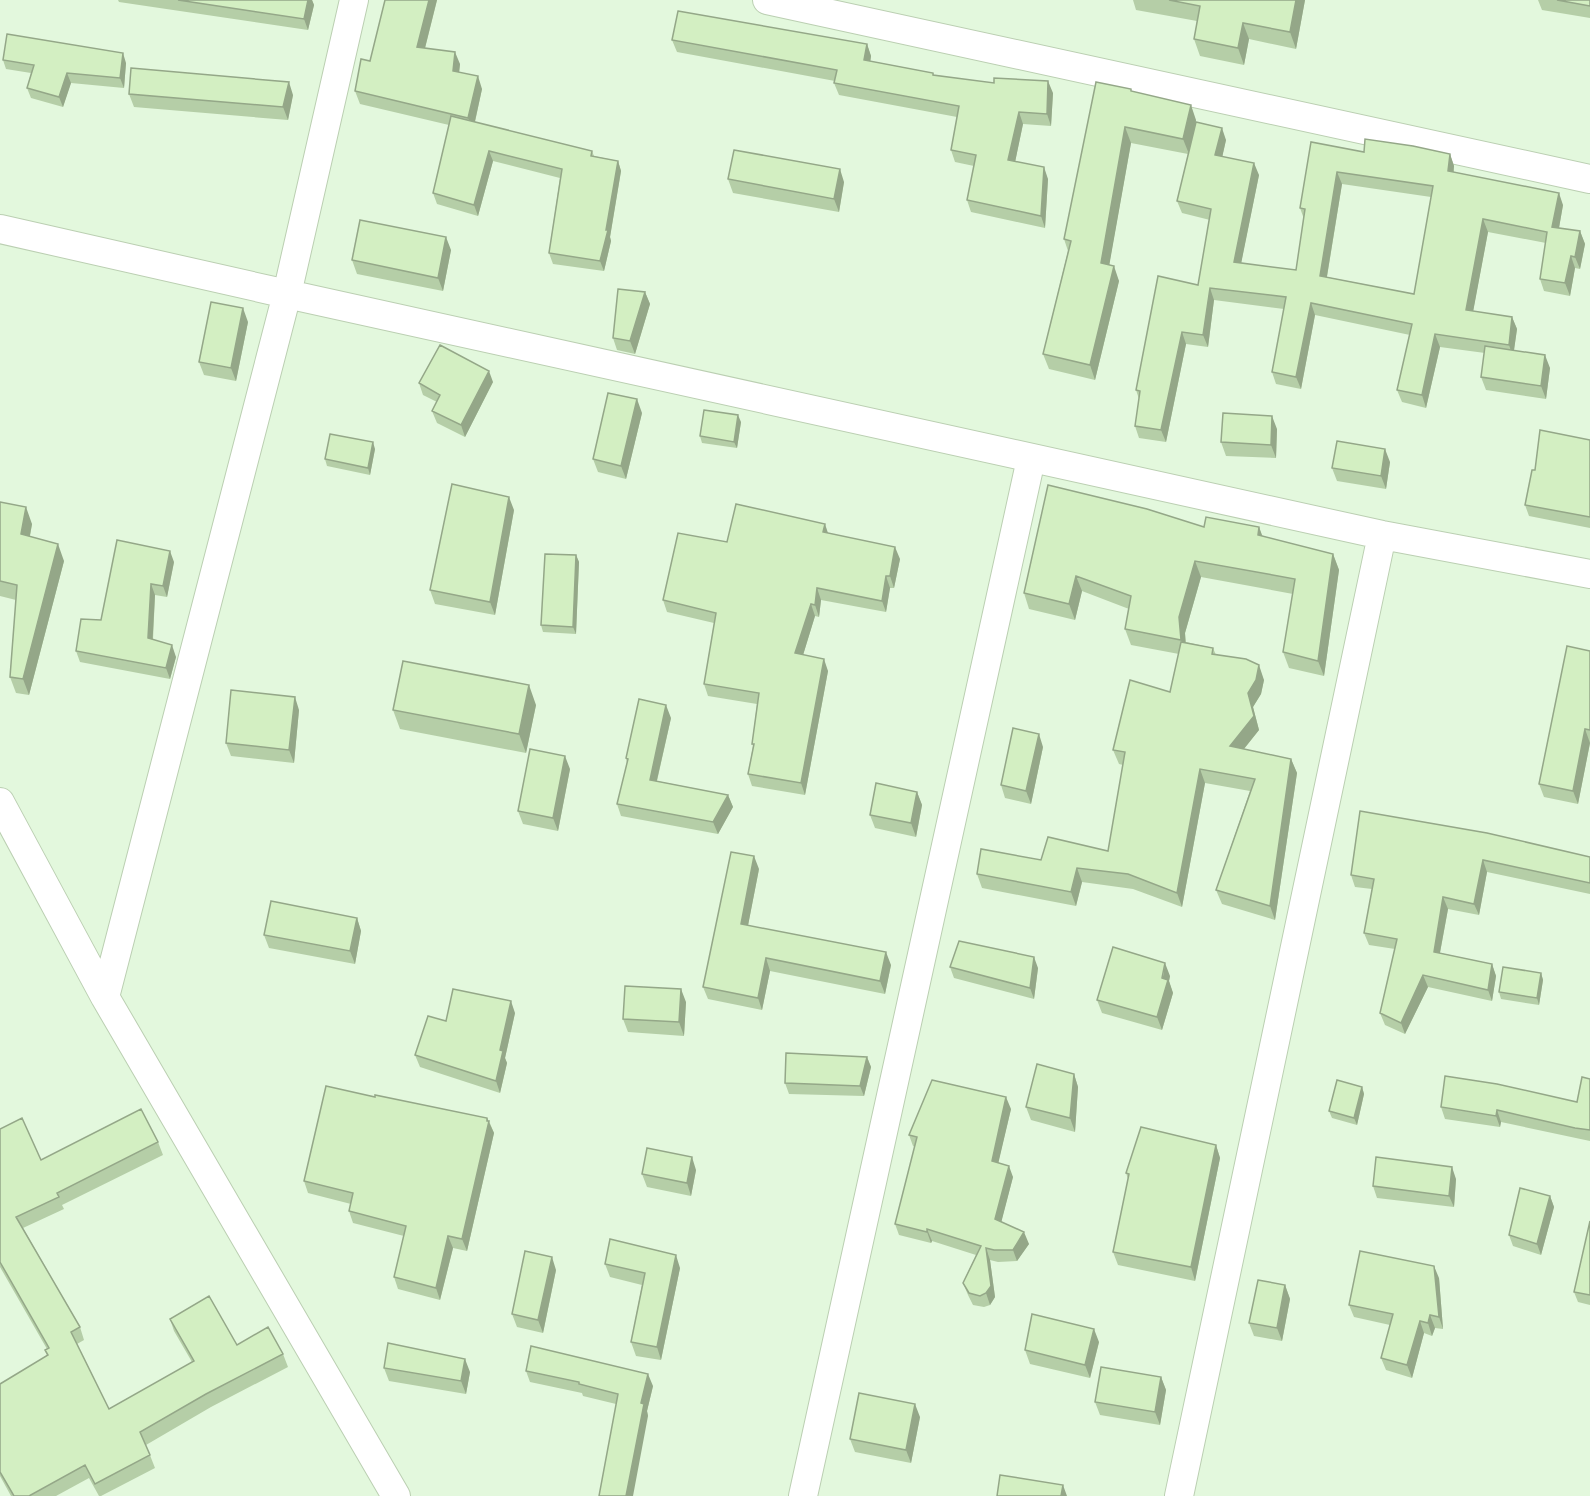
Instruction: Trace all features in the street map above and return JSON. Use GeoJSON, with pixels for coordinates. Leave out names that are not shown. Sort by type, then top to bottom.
{"type":"FeatureCollection","features":[{"type":"Feature","properties":{"kind":"street"},"geometry":{"type":"LineString","coordinates":[[105,997],[287,294],[354,0]]}},
{"type":"Feature","properties":{"kind":"street"},"geometry":{"type":"LineString","coordinates":[[766,0],[1590,179]]}},
{"type":"Feature","properties":{"kind":"street"},"geometry":{"type":"LineString","coordinates":[[0,229],[1030,459],[1382,535],[1590,574]]}},
{"type":"Feature","properties":{"kind":"street"},"geometry":{"type":"LineString","coordinates":[[803,1496],[1030,459]]}},
{"type":"Feature","properties":{"kind":"street"},"geometry":{"type":"LineString","coordinates":[[1179,1496],[1382,535]]}},
{"type":"Feature","properties":{"kind":"street"},"geometry":{"type":"LineString","coordinates":[[0,802],[105,997],[396,1496]]}},
{"type":"Feature","properties":{"kind":"shaded area"},"geometry":{"type":"Polygon","coordinates":[[[0,0],[1590,0],[1590,1496],[0,1496],[0,0]]]}},
{"type":"Feature","properties":{"kind":"building"},"geometry":{"type":"Polygon","coordinates":[[[178,0],[308,0],[304,19],[178,0]]]}},
{"type":"Feature","properties":{"kind":"building"},"geometry":{"type":"Polygon","coordinates":[[[385,0],[429,0],[417,47],[455,52],[453,71],[478,76],[468,118],[355,91],[361,59],[370,61],[385,0]]]}},
{"type":"Feature","properties":{"kind":"building"},"geometry":{"type":"Polygon","coordinates":[[[1169,0],[1296,0],[1290,32],[1243,23],[1238,48],[1194,39],[1200,6],[1169,0]]]}},
{"type":"Feature","properties":{"kind":"building"},"geometry":{"type":"Polygon","coordinates":[[[1557,0],[1590,0],[1590,6],[1557,0]]]}},
{"type":"Feature","properties":{"kind":"building"},"geometry":{"type":"Polygon","coordinates":[[[678,11],[867,44],[864,60],[933,73],[933,75],[994,83],[994,78],[1048,81],[1047,114],[1019,112],[1008,160],[1044,167],[1041,216],[967,200],[976,155],[951,150],[959,106],[834,83],[837,70],[672,40],[678,11]]]}},
{"type":"Feature","properties":{"kind":"building"},"geometry":{"type":"Polygon","coordinates":[[[7,34],[123,53],[120,78],[67,73],[59,97],[27,88],[34,65],[3,60],[7,34]]]}},
{"type":"Feature","properties":{"kind":"building"},"geometry":{"type":"Polygon","coordinates":[[[131,68],[289,82],[283,107],[129,94],[131,68]]]}},
{"type":"Feature","properties":{"kind":"building"},"geometry":{"type":"Polygon","coordinates":[[[1096,82],[1191,105],[1183,139],[1125,127],[1101,263],[1114,266],[1090,365],[1043,354],[1071,241],[1064,239],[1096,82]]]}},
{"type":"Feature","properties":{"kind":"building"},"geometry":{"type":"Polygon","coordinates":[[[451,116],[592,151],[591,156],[618,161],[606,230],[608,230],[600,261],[549,253],[562,169],[489,151],[474,205],[433,193],[451,116]]]}},
{"type":"Feature","properties":{"kind":"building"},"geometry":{"type":"Polygon","coordinates":[[[1196,122],[1222,128],[1215,155],[1254,163],[1234,262],[1296,270],[1305,209],[1300,208],[1311,142],[1364,152],[1365,139],[1450,154],[1448,171],[1559,193],[1552,227],[1580,231],[1575,257],[1571,256],[1565,283],[1540,279],[1547,232],[1483,219],[1466,310],[1512,317],[1509,345],[1435,334],[1422,395],[1397,390],[1412,324],[1311,303],[1296,377],[1272,372],[1286,297],[1210,288],[1203,335],[1182,332],[1161,430],[1135,426],[1140,391],[1136,390],[1158,276],[1198,285],[1211,209],[1177,201],[1196,122]],[[1337,172],[1320,276],[1414,294],[1433,186],[1337,172]]]}},
{"type":"Feature","properties":{"kind":"building"},"geometry":{"type":"Polygon","coordinates":[[[734,150],[840,169],[834,199],[728,179],[734,150]]]}},
{"type":"Feature","properties":{"kind":"building"},"geometry":{"type":"Polygon","coordinates":[[[360,220],[446,237],[438,278],[352,260],[360,220]]]}},
{"type":"Feature","properties":{"kind":"building"},"geometry":{"type":"Polygon","coordinates":[[[618,289],[645,292],[630,341],[613,338],[618,289]]]}},
{"type":"Feature","properties":{"kind":"building"},"geometry":{"type":"Polygon","coordinates":[[[211,302],[243,308],[231,368],[199,362],[211,302]]]}},
{"type":"Feature","properties":{"kind":"building"},"geometry":{"type":"Polygon","coordinates":[[[440,345],[489,371],[461,425],[432,411],[440,395],[419,383],[440,345]]]}},
{"type":"Feature","properties":{"kind":"building"},"geometry":{"type":"Polygon","coordinates":[[[1485,346],[1545,355],[1541,386],[1481,377],[1485,346]]]}},
{"type":"Feature","properties":{"kind":"building"},"geometry":{"type":"Polygon","coordinates":[[[608,393],[637,399],[621,466],[593,459],[608,393]]]}},
{"type":"Feature","properties":{"kind":"building"},"geometry":{"type":"Polygon","coordinates":[[[704,410],[738,415],[734,442],[700,436],[704,410]]]}},
{"type":"Feature","properties":{"kind":"building"},"geometry":{"type":"Polygon","coordinates":[[[1223,413],[1272,416],[1271,445],[1221,442],[1223,413]]]}},
{"type":"Feature","properties":{"kind":"building"},"geometry":{"type":"Polygon","coordinates":[[[1540,430],[1590,440],[1590,517],[1525,505],[1532,470],[1535,470],[1540,430]]]}},
{"type":"Feature","properties":{"kind":"building"},"geometry":{"type":"Polygon","coordinates":[[[330,434],[373,442],[368,468],[325,459],[330,434]]]}},
{"type":"Feature","properties":{"kind":"building"},"geometry":{"type":"Polygon","coordinates":[[[1337,441],[1385,449],[1381,476],[1332,468],[1337,441]]]}},
{"type":"Feature","properties":{"kind":"building"},"geometry":{"type":"Polygon","coordinates":[[[452,484],[509,497],[490,602],[430,590],[452,484]]]}},
{"type":"Feature","properties":{"kind":"building"},"geometry":{"type":"Polygon","coordinates":[[[1048,485],[1147,509],[1204,527],[1206,517],[1259,527],[1258,535],[1333,554],[1318,661],[1283,652],[1295,579],[1195,561],[1179,617],[1181,640],[1125,629],[1131,596],[1076,576],[1069,604],[1024,593],[1048,485]]]}},
{"type":"Feature","properties":{"kind":"building"},"geometry":{"type":"Polygon","coordinates":[[[0,502],[26,507],[21,534],[58,544],[23,679],[10,677],[17,585],[0,581],[0,502]]]}},
{"type":"Feature","properties":{"kind":"building"},"geometry":{"type":"Polygon","coordinates":[[[736,504],[825,524],[823,532],[895,547],[890,576],[886,576],[882,601],[817,588],[815,605],[811,604],[795,653],[824,659],[801,783],[748,774],[754,744],[752,744],[759,693],[704,684],[716,613],[663,600],[678,533],[727,542],[736,504]]]}},
{"type":"Feature","properties":{"kind":"building"},"geometry":{"type":"Polygon","coordinates":[[[117,540],[170,551],[163,586],[151,584],[148,638],[172,645],[166,668],[76,651],[81,619],[101,620],[117,540]]]}},
{"type":"Feature","properties":{"kind":"building"},"geometry":{"type":"Polygon","coordinates":[[[545,554],[576,555],[573,627],[541,625],[545,554]]]}},
{"type":"Feature","properties":{"kind":"building"},"geometry":{"type":"Polygon","coordinates":[[[1181,642],[1213,648],[1212,654],[1246,659],[1259,665],[1256,680],[1248,693],[1254,716],[1230,746],[1291,759],[1270,906],[1216,890],[1255,779],[1200,769],[1177,893],[1128,874],[1077,868],[1071,892],[977,874],[981,849],[1041,860],[1048,837],[1108,851],[1125,752],[1113,750],[1130,680],[1170,692],[1181,642]]]}},
{"type":"Feature","properties":{"kind":"building"},"geometry":{"type":"Polygon","coordinates":[[[1567,646],[1590,651],[1590,730],[1585,729],[1573,791],[1539,784],[1567,646]]]}},
{"type":"Feature","properties":{"kind":"building"},"geometry":{"type":"Polygon","coordinates":[[[403,661],[529,685],[519,734],[393,710],[403,661]]]}},
{"type":"Feature","properties":{"kind":"building"},"geometry":{"type":"Polygon","coordinates":[[[231,690],[295,697],[289,750],[226,743],[231,690]]]}},
{"type":"Feature","properties":{"kind":"building"},"geometry":{"type":"Polygon","coordinates":[[[639,699],[666,705],[650,780],[728,795],[713,822],[617,804],[639,699]]]}},
{"type":"Feature","properties":{"kind":"building"},"geometry":{"type":"Polygon","coordinates":[[[1013,728],[1039,734],[1026,791],[1001,785],[1013,728]]]}},
{"type":"Feature","properties":{"kind":"building"},"geometry":{"type":"Polygon","coordinates":[[[530,749],[565,756],[553,818],[518,811],[530,749]]]}},
{"type":"Feature","properties":{"kind":"building"},"geometry":{"type":"Polygon","coordinates":[[[876,783],[917,792],[911,823],[870,815],[876,783]]]}},
{"type":"Feature","properties":{"kind":"building"},"geometry":{"type":"Polygon","coordinates":[[[1360,811],[1487,833],[1590,857],[1590,883],[1483,860],[1474,904],[1443,897],[1434,952],[1492,964],[1488,990],[1423,975],[1401,1023],[1380,1013],[1397,939],[1364,933],[1374,879],[1351,875],[1360,811]]]}},
{"type":"Feature","properties":{"kind":"building"},"geometry":{"type":"Polygon","coordinates":[[[731,852],[754,856],[741,924],[886,952],[880,981],[766,958],[758,998],[703,987],[731,852]]]}},
{"type":"Feature","properties":{"kind":"building"},"geometry":{"type":"Polygon","coordinates":[[[271,901],[357,918],[350,951],[264,935],[271,901]]]}},
{"type":"Feature","properties":{"kind":"building"},"geometry":{"type":"Polygon","coordinates":[[[959,941],[1034,957],[1030,988],[950,967],[959,941]]]}},
{"type":"Feature","properties":{"kind":"building"},"geometry":{"type":"Polygon","coordinates":[[[1113,947],[1165,963],[1162,978],[1168,980],[1157,1017],[1097,1000],[1113,947]]]}},
{"type":"Feature","properties":{"kind":"building"},"geometry":{"type":"Polygon","coordinates":[[[1503,967],[1541,973],[1537,998],[1499,992],[1503,967]]]}},
{"type":"Feature","properties":{"kind":"building"},"geometry":{"type":"Polygon","coordinates":[[[625,986],[681,989],[679,1022],[623,1019],[625,986]]]}},
{"type":"Feature","properties":{"kind":"building"},"geometry":{"type":"Polygon","coordinates":[[[453,989],[511,1001],[496,1081],[415,1055],[428,1016],[446,1021],[453,989]]]}},
{"type":"Feature","properties":{"kind":"building"},"geometry":{"type":"Polygon","coordinates":[[[786,1053],[867,1057],[860,1086],[785,1083],[786,1053]]]}},
{"type":"Feature","properties":{"kind":"building"},"geometry":{"type":"Polygon","coordinates":[[[1037,1064],[1074,1074],[1070,1118],[1026,1107],[1037,1064]]]}},
{"type":"Feature","properties":{"kind":"building"},"geometry":{"type":"Polygon","coordinates":[[[1445,1076],[1497,1084],[1577,1102],[1582,1077],[1590,1079],[1590,1130],[1497,1110],[1496,1116],[1441,1107],[1445,1076]]]}},
{"type":"Feature","properties":{"kind":"building"},"geometry":{"type":"Polygon","coordinates":[[[932,1080],[1006,1097],[992,1161],[1009,1166],[995,1219],[1024,1232],[1013,1250],[986,1248],[991,1286],[986,1293],[980,1296],[969,1293],[963,1283],[981,1246],[927,1229],[927,1232],[895,1224],[917,1137],[909,1135],[932,1080]]]}},
{"type":"Feature","properties":{"kind":"building"},"geometry":{"type":"Polygon","coordinates":[[[1337,1080],[1362,1087],[1354,1118],[1329,1111],[1337,1080]]]}},
{"type":"Feature","properties":{"kind":"building"},"geometry":{"type":"Polygon","coordinates":[[[326,1086],[487,1118],[489,1121],[462,1239],[448,1236],[436,1288],[394,1277],[406,1226],[349,1211],[353,1193],[304,1181],[326,1086]]]}},
{"type":"Feature","properties":{"kind":"building"},"geometry":{"type":"Polygon","coordinates":[[[141,1109],[158,1142],[57,1193],[59,1197],[16,1217],[80,1327],[71,1332],[109,1409],[194,1361],[170,1319],[209,1296],[237,1345],[268,1327],[283,1354],[140,1432],[150,1455],[95,1484],[85,1465],[29,1496],[14,1496],[0,1472],[0,1384],[48,1355],[45,1350],[49,1348],[0,1262],[0,1129],[22,1118],[41,1160],[141,1109]]]}},
{"type":"Feature","properties":{"kind":"building"},"geometry":{"type":"Polygon","coordinates":[[[1141,1127],[1216,1145],[1191,1267],[1113,1252],[1129,1174],[1126,1173],[1141,1127]]]}},
{"type":"Feature","properties":{"kind":"building"},"geometry":{"type":"Polygon","coordinates":[[[647,1148],[692,1157],[687,1183],[642,1174],[647,1148]]]}},
{"type":"Feature","properties":{"kind":"building"},"geometry":{"type":"Polygon","coordinates":[[[1376,1157],[1452,1167],[1449,1196],[1373,1186],[1376,1157]]]}},
{"type":"Feature","properties":{"kind":"building"},"geometry":{"type":"Polygon","coordinates":[[[1520,1188],[1550,1196],[1537,1244],[1509,1235],[1520,1188]]]}},
{"type":"Feature","properties":{"kind":"building"},"geometry":{"type":"Polygon","coordinates":[[[1590,1221],[1590,1295],[1574,1292],[1590,1221]]]}},
{"type":"Feature","properties":{"kind":"building"},"geometry":{"type":"Polygon","coordinates":[[[610,1239],[676,1255],[657,1347],[631,1342],[645,1273],[605,1264],[610,1239]]]}},
{"type":"Feature","properties":{"kind":"building"},"geometry":{"type":"Polygon","coordinates":[[[525,1251],[552,1257],[538,1320],[512,1314],[525,1251]]]}},
{"type":"Feature","properties":{"kind":"building"},"geometry":{"type":"Polygon","coordinates":[[[1360,1251],[1434,1266],[1439,1317],[1430,1315],[1428,1323],[1420,1321],[1407,1365],[1381,1358],[1393,1314],[1349,1305],[1360,1251]]]}},
{"type":"Feature","properties":{"kind":"building"},"geometry":{"type":"Polygon","coordinates":[[[1258,1280],[1285,1285],[1277,1328],[1249,1323],[1258,1280]]]}},
{"type":"Feature","properties":{"kind":"building"},"geometry":{"type":"Polygon","coordinates":[[[1032,1314],[1094,1329],[1085,1365],[1025,1350],[1032,1314]]]}},
{"type":"Feature","properties":{"kind":"building"},"geometry":{"type":"Polygon","coordinates":[[[388,1343],[465,1359],[461,1381],[384,1368],[388,1343]]]}},
{"type":"Feature","properties":{"kind":"building"},"geometry":{"type":"Polygon","coordinates":[[[531,1346],[648,1374],[626,1496],[599,1496],[618,1394],[579,1384],[579,1382],[526,1371],[531,1346]]]}},
{"type":"Feature","properties":{"kind":"building"},"geometry":{"type":"Polygon","coordinates":[[[1101,1367],[1161,1377],[1155,1412],[1095,1402],[1101,1367]]]}},
{"type":"Feature","properties":{"kind":"building"},"geometry":{"type":"Polygon","coordinates":[[[859,1393],[915,1404],[906,1450],[850,1439],[859,1393]]]}},
{"type":"Feature","properties":{"kind":"building"},"geometry":{"type":"Polygon","coordinates":[[[1000,1475],[1063,1485],[1061,1496],[997,1496],[1000,1475]]]}}]}
